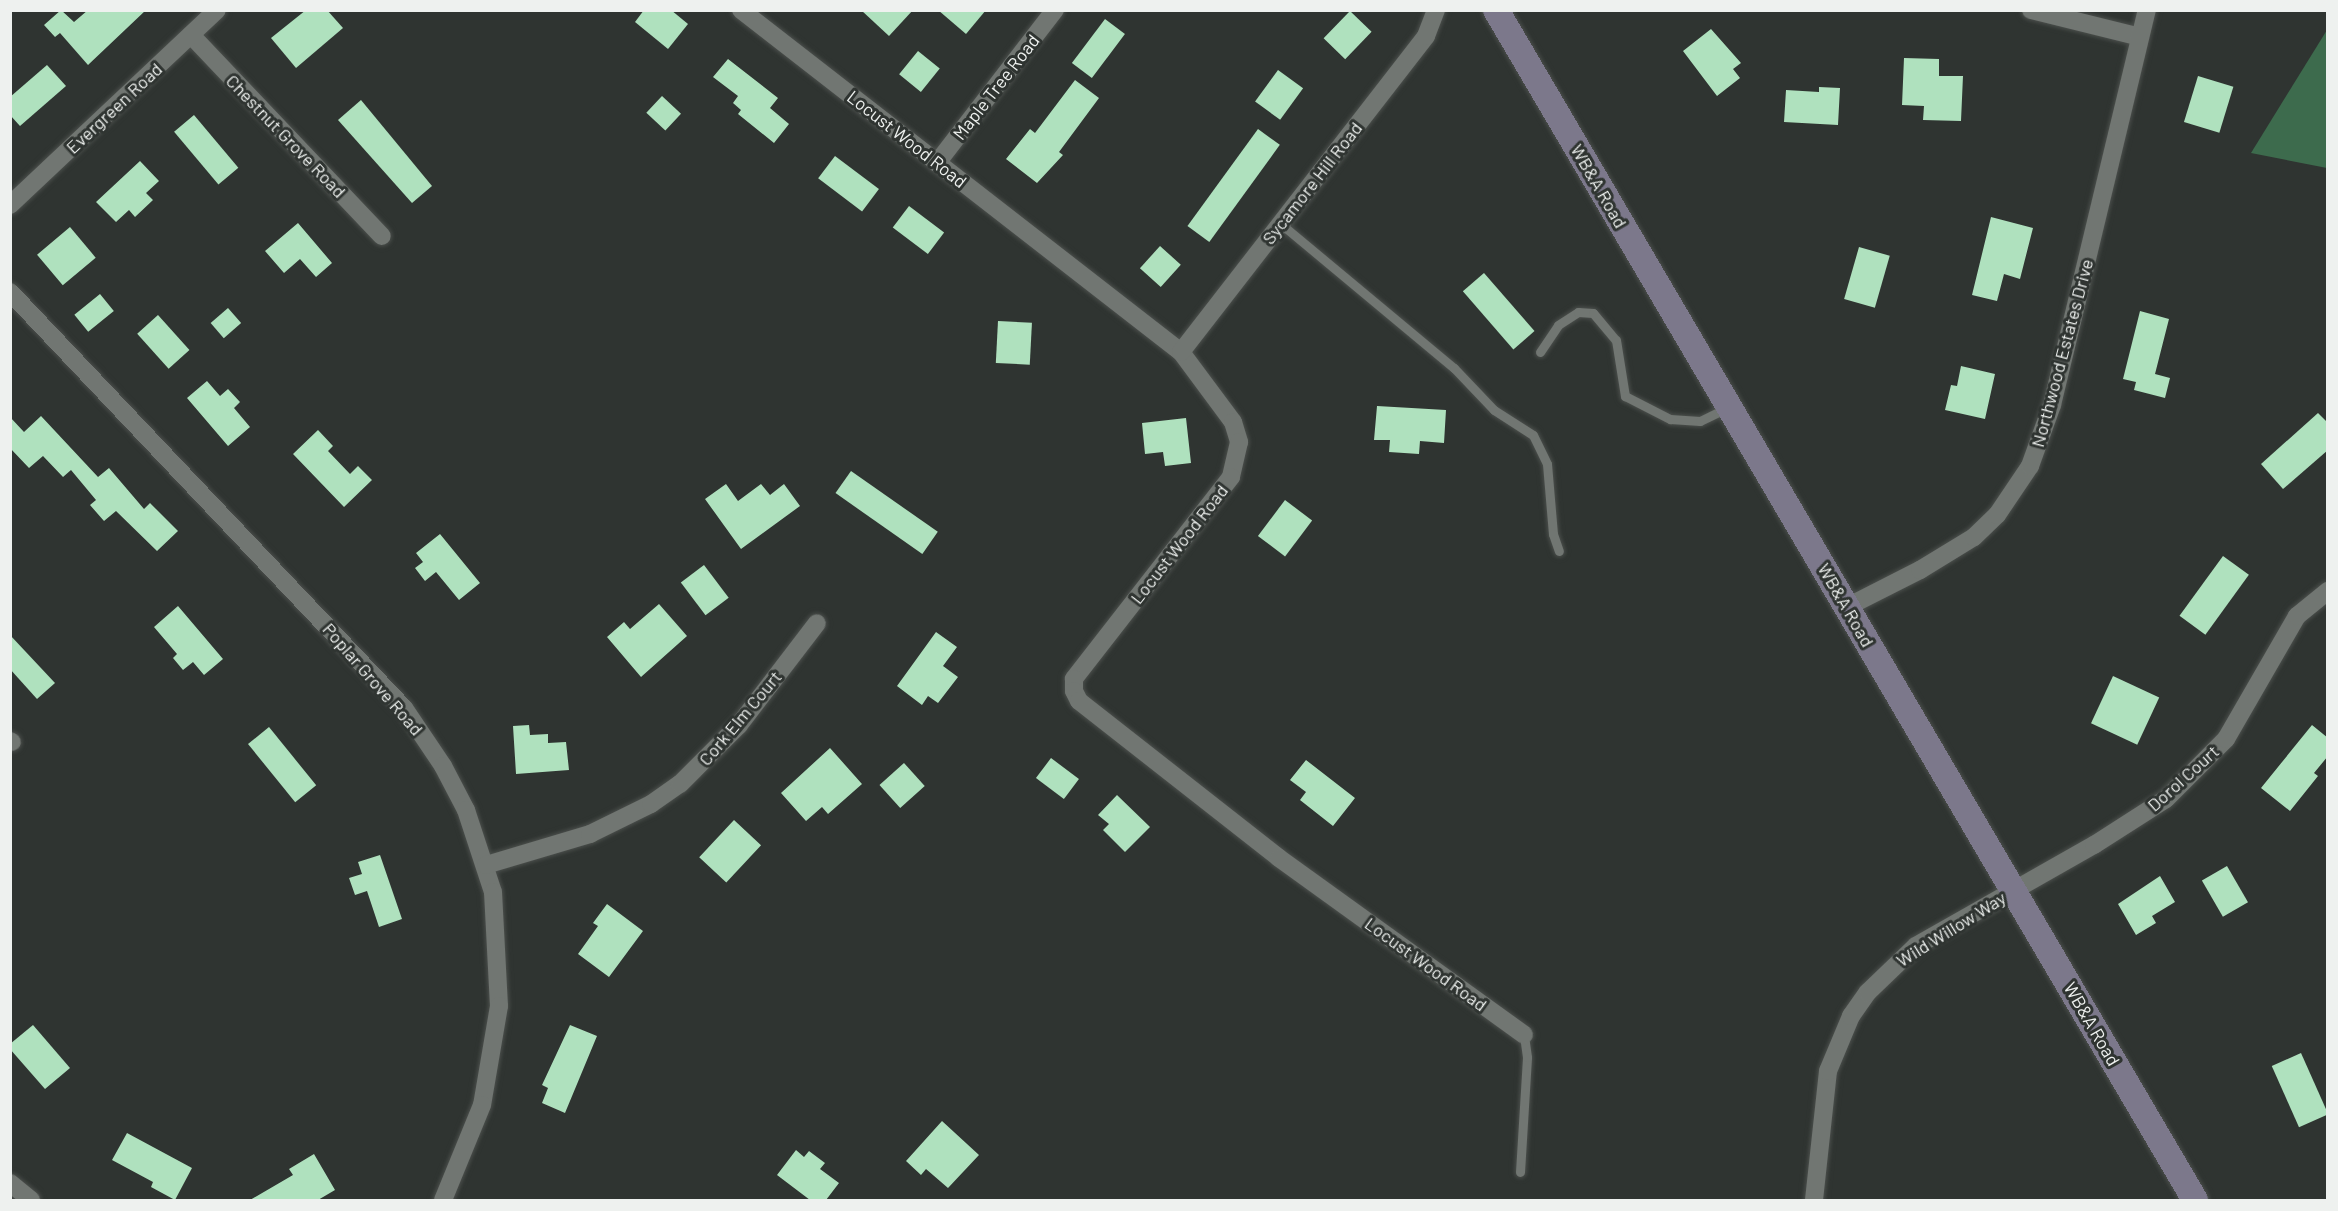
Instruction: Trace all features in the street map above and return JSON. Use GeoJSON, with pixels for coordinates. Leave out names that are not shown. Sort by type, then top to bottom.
{"type":"FeatureCollection","features":[{"type":"Feature","properties":{"kind":"street","name":"Evergreen Road"},"geometry":{"type":"LineString","coordinates":[[10,205],[217,10]]}},
{"type":"Feature","properties":{"kind":"street","name":"Locust Wood Road"},"geometry":{"type":"LineString","coordinates":[[741,10],[1181,352],[1233,422],[1239,442],[1237,460],[1231,477],[1074,679],[1074,691],[1079,701],[1279,858],[1524,1035]]}},
{"type":"Feature","properties":{"kind":"street","name":"Maple Tree Road"},"geometry":{"type":"LineString","coordinates":[[937,163],[1055,10]]}},
{"type":"Feature","properties":{"kind":"street","name":"Sycamore Hill Road"},"geometry":{"type":"LineString","coordinates":[[1181,352],[1426,36],[1436,10]]}},
{"type":"Feature","properties":{"kind":"street","name":"WB&A Road"},"geometry":{"type":"LineString","coordinates":[[1496,10],[2195,1200]]}},
{"type":"Feature","properties":{"kind":"street"},"geometry":{"type":"LineString","coordinates":[[2031,10],[2140,37]]}},
{"type":"Feature","properties":{"kind":"street","name":"Northwood Estates Drive"},"geometry":{"type":"LineString","coordinates":[[1847,607],[1920,570],[1974,537],[1997,515],[2030,466],[2052,405],[2147,10]]}},
{"type":"Feature","properties":{"kind":"street","name":"Chestnut Grove Road"},"geometry":{"type":"LineString","coordinates":[[191,35],[382,236]]}},
{"type":"Feature","properties":{"kind":"street","name":"Poplar Grove Road"},"geometry":{"type":"LineString","coordinates":[[10,292],[404,708],[443,766],[466,810],[486,865],[498,932],[495,1040],[482,1105],[443,1200]]}},
{"type":"Feature","properties":{"kind":"street","name":"Dorol Court"},"geometry":{"type":"LineString","coordinates":[[2013,890],[2131,822],[2166,799],[2201,767],[2246,710],[2297,616],[2328,591]]}},
{"type":"Feature","properties":{"kind":"street","name":"Cork Elm Court"},"geometry":{"type":"LineString","coordinates":[[486,865],[590,834],[651,804],[680,784],[739,725],[817,623]]}},
{"type":"Feature","properties":{"kind":"street","name":"Wild Willow Way"},"geometry":{"type":"LineString","coordinates":[[1814,1200],[1824,1090],[1838,1043],[1851,1016],[1887,970],[1916,946],[2013,890]]}},
{"type":"Feature","properties":{"kind":"street"},"geometry":{"type":"LineString","coordinates":[[10,1183],[31,1200]]}},
{"type":"Feature","properties":{"kind":"lane"},"geometry":{"type":"LineString","coordinates":[[1281,224],[1454,368],[1494,410],[1533,435],[1547,464],[1553,534],[1560,551]]}},
{"type":"Feature","properties":{"kind":"lane"},"geometry":{"type":"LineString","coordinates":[[1540,352],[1558,325],[1578,312],[1593,313],[1616,340],[1625,396],[1670,419],[1700,420],[1729,407]]}},
{"type":"Feature","properties":{"kind":"lane"},"geometry":{"type":"LineString","coordinates":[[1520,1172],[1527,1056],[1524,1035]]}},
{"type":"Feature","properties":{"kind":"green space"},"geometry":{"type":"Polygon","coordinates":[[[2327,30],[2327,168],[2251,153],[2327,30]]]}},
{"type":"Feature","properties":{"kind":"building"},"geometry":{"type":"Polygon","coordinates":[[[61,10],[74,22],[88,10],[146,10],[88,65],[60,33],[55,37],[44,25],[61,10]]]}},
{"type":"Feature","properties":{"kind":"building"},"geometry":{"type":"Polygon","coordinates":[[[306,10],[327,10],[343,28],[296,68],[271,38],[306,10]]]}},
{"type":"Feature","properties":{"kind":"building"},"geometry":{"type":"Polygon","coordinates":[[[644,10],[671,10],[688,24],[668,49],[635,22],[644,10]]]}},
{"type":"Feature","properties":{"kind":"building"},"geometry":{"type":"Polygon","coordinates":[[[861,10],[913,10],[889,36],[861,10]]]}},
{"type":"Feature","properties":{"kind":"building"},"geometry":{"type":"Polygon","coordinates":[[[938,10],[986,10],[966,34],[938,10]]]}},
{"type":"Feature","properties":{"kind":"building"},"geometry":{"type":"Polygon","coordinates":[[[1350,11],[1372,32],[1345,59],[1324,38],[1350,11]]]}},
{"type":"Feature","properties":{"kind":"building"},"geometry":{"type":"Polygon","coordinates":[[[1105,19],[1125,34],[1092,78],[1072,63],[1105,19]]]}},
{"type":"Feature","properties":{"kind":"building"},"geometry":{"type":"Polygon","coordinates":[[[1711,29],[1741,63],[1733,69],[1740,78],[1717,96],[1683,51],[1711,29]]]}},
{"type":"Feature","properties":{"kind":"building"},"geometry":{"type":"Polygon","coordinates":[[[918,51],[940,69],[921,92],[899,74],[918,51]]]}},
{"type":"Feature","properties":{"kind":"building"},"geometry":{"type":"Polygon","coordinates":[[[1904,58],[1939,59],[1939,76],[1963,76],[1961,121],[1923,120],[1924,106],[1902,105],[1904,58]]]}},
{"type":"Feature","properties":{"kind":"building"},"geometry":{"type":"Polygon","coordinates":[[[728,59],[778,98],[770,108],[789,124],[774,143],[738,114],[741,110],[733,103],[738,96],[713,77],[728,59]]]}},
{"type":"Feature","properties":{"kind":"building"},"geometry":{"type":"Polygon","coordinates":[[[47,65],[66,86],[20,126],[10,115],[10,97],[47,65]]]}},
{"type":"Feature","properties":{"kind":"building"},"geometry":{"type":"Polygon","coordinates":[[[1278,70],[1303,88],[1280,120],[1255,102],[1278,70]]]}},
{"type":"Feature","properties":{"kind":"building"},"geometry":{"type":"Polygon","coordinates":[[[2198,76],[2233,87],[2219,133],[2184,122],[2198,76]]]}},
{"type":"Feature","properties":{"kind":"building"},"geometry":{"type":"Polygon","coordinates":[[[1075,80],[1099,98],[1059,152],[1063,155],[1037,183],[1006,159],[1030,129],[1035,133],[1075,80]]]}},
{"type":"Feature","properties":{"kind":"building"},"geometry":{"type":"Polygon","coordinates":[[[1819,87],[1840,88],[1838,125],[1784,122],[1786,90],[1819,92],[1819,87]]]}},
{"type":"Feature","properties":{"kind":"building"},"geometry":{"type":"Polygon","coordinates":[[[662,96],[681,114],[665,131],[646,113],[662,96]]]}},
{"type":"Feature","properties":{"kind":"building"},"geometry":{"type":"Polygon","coordinates":[[[361,100],[432,186],[412,203],[338,120],[361,100]]]}},
{"type":"Feature","properties":{"kind":"building"},"geometry":{"type":"Polygon","coordinates":[[[194,115],[238,168],[218,185],[174,132],[194,115]]]}},
{"type":"Feature","properties":{"kind":"building"},"geometry":{"type":"Polygon","coordinates":[[[1258,129],[1280,145],[1209,242],[1187,226],[1258,129]]]}},
{"type":"Feature","properties":{"kind":"building"},"geometry":{"type":"Polygon","coordinates":[[[835,156],[879,189],[862,211],[818,178],[835,156]]]}},
{"type":"Feature","properties":{"kind":"building"},"geometry":{"type":"Polygon","coordinates":[[[140,161],[159,181],[146,193],[153,200],[135,217],[129,210],[116,222],[96,202],[140,161]]]}},
{"type":"Feature","properties":{"kind":"building"},"geometry":{"type":"Polygon","coordinates":[[[909,206],[944,232],[928,254],[893,228],[909,206]]]}},
{"type":"Feature","properties":{"kind":"building"},"geometry":{"type":"Polygon","coordinates":[[[1991,217],[2033,228],[2020,279],[2004,274],[1997,301],[1972,295],[1991,217]]]}},
{"type":"Feature","properties":{"kind":"building"},"geometry":{"type":"Polygon","coordinates":[[[298,223],[332,263],[316,277],[300,259],[284,273],[265,251],[298,223]]]}},
{"type":"Feature","properties":{"kind":"building"},"geometry":{"type":"Polygon","coordinates":[[[70,227],[96,258],[63,285],[37,255],[70,227]]]}},
{"type":"Feature","properties":{"kind":"building"},"geometry":{"type":"Polygon","coordinates":[[[1160,246],[1181,265],[1161,287],[1140,268],[1160,246]]]}},
{"type":"Feature","properties":{"kind":"building"},"geometry":{"type":"Polygon","coordinates":[[[1859,247],[1890,256],[1875,308],[1844,299],[1859,247]]]}},
{"type":"Feature","properties":{"kind":"building"},"geometry":{"type":"Polygon","coordinates":[[[1484,273],[1535,331],[1513,349],[1463,291],[1484,273]]]}},
{"type":"Feature","properties":{"kind":"building"},"geometry":{"type":"Polygon","coordinates":[[[100,294],[114,311],[88,332],[74,315],[100,294]]]}},
{"type":"Feature","properties":{"kind":"building"},"geometry":{"type":"Polygon","coordinates":[[[228,308],[241,323],[224,338],[211,323],[228,308]]]}},
{"type":"Feature","properties":{"kind":"building"},"geometry":{"type":"Polygon","coordinates":[[[2140,311],[2169,319],[2155,374],[2170,378],[2165,398],[2134,390],[2136,382],[2123,379],[2140,311]]]}},
{"type":"Feature","properties":{"kind":"building"},"geometry":{"type":"Polygon","coordinates":[[[158,315],[189,350],[169,369],[137,334],[158,315]]]}},
{"type":"Feature","properties":{"kind":"building"},"geometry":{"type":"Polygon","coordinates":[[[998,321],[1032,323],[1030,365],[996,363],[998,321]]]}},
{"type":"Feature","properties":{"kind":"building"},"geometry":{"type":"Polygon","coordinates":[[[1961,366],[1995,374],[1985,419],[1945,410],[1951,385],[1957,386],[1961,366]]]}},
{"type":"Feature","properties":{"kind":"building"},"geometry":{"type":"Polygon","coordinates":[[[207,381],[220,396],[228,389],[240,402],[234,408],[250,427],[228,446],[187,398],[207,381]]]}},
{"type":"Feature","properties":{"kind":"building"},"geometry":{"type":"Polygon","coordinates":[[[1377,406],[1446,410],[1444,443],[1420,441],[1419,454],[1389,452],[1390,440],[1374,440],[1377,406]]]}},
{"type":"Feature","properties":{"kind":"building"},"geometry":{"type":"Polygon","coordinates":[[[2318,413],[2328,423],[2328,450],[2283,489],[2261,464],[2318,413]]]}},
{"type":"Feature","properties":{"kind":"building"},"geometry":{"type":"Polygon","coordinates":[[[41,416],[98,477],[109,468],[144,509],[150,503],[178,531],[157,551],[116,511],[104,521],[90,505],[96,500],[71,470],[63,477],[43,456],[29,468],[10,448],[10,417],[24,432],[41,416]]]}},
{"type":"Feature","properties":{"kind":"building"},"geometry":{"type":"Polygon","coordinates":[[[1186,418],[1191,463],[1165,466],[1163,452],[1145,454],[1142,423],[1186,418]]]}},
{"type":"Feature","properties":{"kind":"building"},"geometry":{"type":"Polygon","coordinates":[[[318,430],[333,446],[328,451],[350,474],[358,466],[372,480],[344,507],[293,454],[318,430]]]}},
{"type":"Feature","properties":{"kind":"building"},"geometry":{"type":"Polygon","coordinates":[[[851,471],[938,532],[922,554],[836,493],[851,471]]]}},
{"type":"Feature","properties":{"kind":"building"},"geometry":{"type":"Polygon","coordinates":[[[726,484],[738,501],[761,484],[770,495],[784,484],[800,506],[741,549],[705,499],[726,484]]]}},
{"type":"Feature","properties":{"kind":"building"},"geometry":{"type":"Polygon","coordinates":[[[1285,500],[1312,520],[1285,556],[1258,536],[1285,500]]]}},
{"type":"Feature","properties":{"kind":"building"},"geometry":{"type":"Polygon","coordinates":[[[440,534],[480,583],[459,600],[436,572],[425,581],[415,568],[423,562],[416,553],[440,534]]]}},
{"type":"Feature","properties":{"kind":"building"},"geometry":{"type":"Polygon","coordinates":[[[2223,556],[2249,575],[2205,635],[2180,616],[2223,556]]]}},
{"type":"Feature","properties":{"kind":"building"},"geometry":{"type":"Polygon","coordinates":[[[704,565],[729,598],[706,615],[681,582],[704,565]]]}},
{"type":"Feature","properties":{"kind":"building"},"geometry":{"type":"Polygon","coordinates":[[[659,604],[687,636],[641,677],[607,637],[624,622],[630,629],[659,604]]]}},
{"type":"Feature","properties":{"kind":"building"},"geometry":{"type":"Polygon","coordinates":[[[178,606],[223,659],[204,675],[193,662],[183,670],[173,658],[177,654],[154,627],[178,606]]]}},
{"type":"Feature","properties":{"kind":"building"},"geometry":{"type":"Polygon","coordinates":[[[936,632],[957,647],[943,666],[958,677],[938,703],[928,696],[922,705],[897,686],[936,632]]]}},
{"type":"Feature","properties":{"kind":"building"},"geometry":{"type":"Polygon","coordinates":[[[10,635],[55,683],[37,699],[10,669],[10,635]]]}},
{"type":"Feature","properties":{"kind":"building"},"geometry":{"type":"Polygon","coordinates":[[[2113,676],[2159,698],[2137,745],[2091,723],[2113,676]]]}},
{"type":"Feature","properties":{"kind":"building"},"geometry":{"type":"Polygon","coordinates":[[[529,725],[530,735],[548,734],[548,743],[566,742],[569,770],[516,774],[513,726],[529,725]]]}},
{"type":"Feature","properties":{"kind":"building"},"geometry":{"type":"Polygon","coordinates":[[[2312,725],[2328,738],[2328,756],[2314,773],[2318,776],[2290,811],[2261,788],[2312,725]]]}},
{"type":"Feature","properties":{"kind":"building"},"geometry":{"type":"Polygon","coordinates":[[[269,727],[316,785],[295,802],[248,744],[269,727]]]}},
{"type":"Feature","properties":{"kind":"building"},"geometry":{"type":"Polygon","coordinates":[[[830,748],[862,784],[828,814],[822,807],[806,821],[781,793],[830,748]]]}},
{"type":"Feature","properties":{"kind":"building"},"geometry":{"type":"Polygon","coordinates":[[[1051,758],[1079,779],[1064,799],[1036,778],[1051,758]]]}},
{"type":"Feature","properties":{"kind":"building"},"geometry":{"type":"Polygon","coordinates":[[[1306,760],[1355,798],[1333,826],[1300,800],[1306,792],[1290,780],[1306,760]]]}},
{"type":"Feature","properties":{"kind":"building"},"geometry":{"type":"Polygon","coordinates":[[[904,763],[925,786],[900,808],[879,785],[904,763]]]}},
{"type":"Feature","properties":{"kind":"building"},"geometry":{"type":"Polygon","coordinates":[[[1117,795],[1150,827],[1125,852],[1103,830],[1109,824],[1098,815],[1117,795]]]}},
{"type":"Feature","properties":{"kind":"building"},"geometry":{"type":"Polygon","coordinates":[[[734,820],[761,845],[726,883],[699,857],[734,820]]]}},
{"type":"Feature","properties":{"kind":"building"},"geometry":{"type":"Polygon","coordinates":[[[380,855],[402,919],[379,927],[367,891],[355,895],[349,878],[362,874],[358,862],[380,855]]]}},
{"type":"Feature","properties":{"kind":"building"},"geometry":{"type":"Polygon","coordinates":[[[2227,866],[2248,902],[2223,917],[2202,880],[2227,866]]]}},
{"type":"Feature","properties":{"kind":"building"},"geometry":{"type":"Polygon","coordinates":[[[2160,876],[2175,902],[2152,916],[2156,923],[2136,935],[2118,904],[2160,876]]]}},
{"type":"Feature","properties":{"kind":"building"},"geometry":{"type":"Polygon","coordinates":[[[607,904],[643,931],[609,977],[578,954],[598,926],[593,923],[607,904]]]}},
{"type":"Feature","properties":{"kind":"building"},"geometry":{"type":"Polygon","coordinates":[[[33,1025],[70,1068],[45,1089],[10,1049],[10,1044],[33,1025]]]}},
{"type":"Feature","properties":{"kind":"building"},"geometry":{"type":"Polygon","coordinates":[[[570,1025],[597,1036],[565,1113],[542,1103],[548,1088],[542,1085],[570,1025]]]}},
{"type":"Feature","properties":{"kind":"building"},"geometry":{"type":"Polygon","coordinates":[[[2301,1053],[2328,1114],[2299,1127],[2272,1066],[2301,1053]]]}},
{"type":"Feature","properties":{"kind":"building"},"geometry":{"type":"Polygon","coordinates":[[[942,1121],[979,1155],[948,1188],[926,1169],[921,1175],[906,1161],[942,1121]]]}},
{"type":"Feature","properties":{"kind":"building"},"geometry":{"type":"Polygon","coordinates":[[[127,1133],[192,1168],[175,1200],[151,1187],[153,1182],[112,1160],[127,1133]]]}},
{"type":"Feature","properties":{"kind":"building"},"geometry":{"type":"Polygon","coordinates":[[[796,1150],[804,1157],[809,1151],[825,1163],[820,1169],[839,1183],[826,1200],[810,1200],[777,1175],[796,1150]]]}},
{"type":"Feature","properties":{"kind":"building"},"geometry":{"type":"Polygon","coordinates":[[[314,1154],[335,1190],[318,1200],[250,1200],[293,1175],[289,1169],[314,1154]]]}}]}
